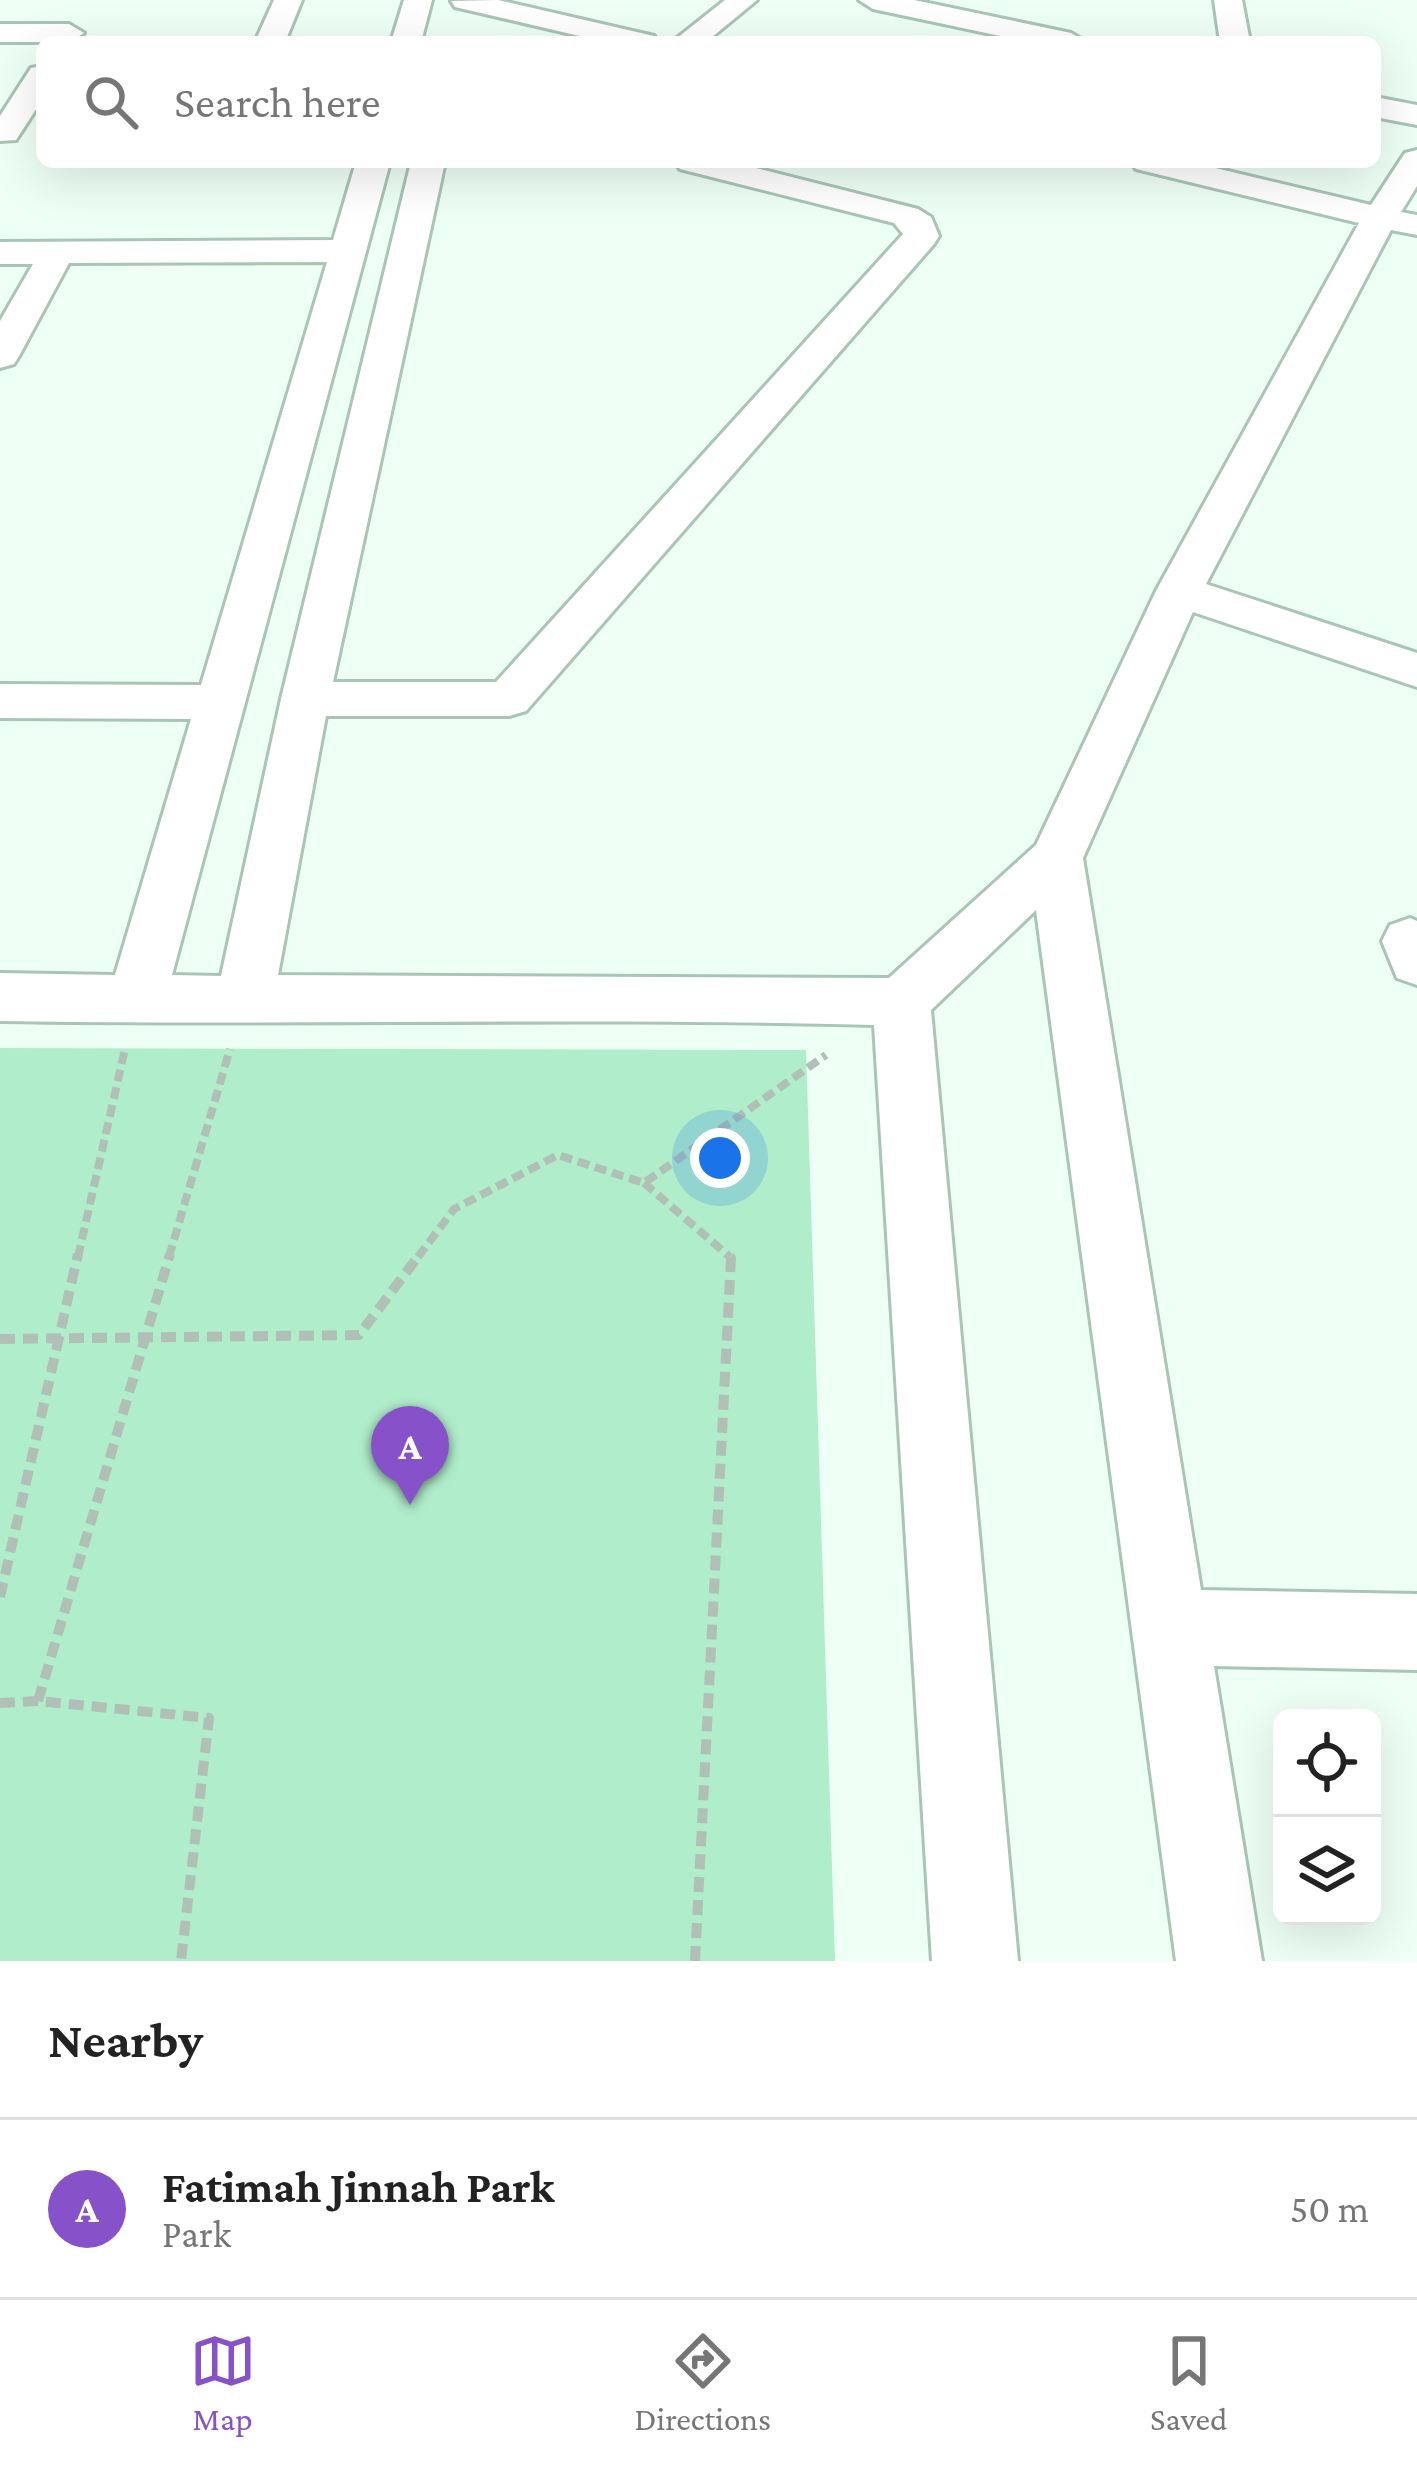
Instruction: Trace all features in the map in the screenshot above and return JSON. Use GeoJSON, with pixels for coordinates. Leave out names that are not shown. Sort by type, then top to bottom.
{"type":"FeatureCollection","features":[{"type":"Feature","properties":{"kind":"street"},"geometry":{"type":"LineString","coordinates":[[67,36],[90,0]]}},
{"type":"Feature","properties":{"kind":"street"},"geometry":{"type":"LineString","coordinates":[[273,36],[288,0]]}},
{"type":"Feature","properties":{"kind":"street"},"geometry":{"type":"LineString","coordinates":[[408,36],[418,0]]}},
{"type":"Feature","properties":{"kind":"street"},"geometry":{"type":"LineString","coordinates":[[695,36],[743,0]]}},
{"type":"Feature","properties":{"kind":"street"},"geometry":{"type":"LineString","coordinates":[[873,0],[1043,36]]}},
{"type":"Feature","properties":{"kind":"street"},"geometry":{"type":"LineString","coordinates":[[1228,0],[1234,36]]}},
{"type":"Feature","properties":{"kind":"street"},"geometry":{"type":"LineString","coordinates":[[464,8],[611,36]]}},
{"type":"Feature","properties":{"kind":"street"},"geometry":{"type":"LineString","coordinates":[[0,33],[50,36]]}},
{"type":"Feature","properties":{"kind":"street"},"geometry":{"type":"LineString","coordinates":[[3,133],[36,84]]}},
{"type":"Feature","properties":{"kind":"street"},"geometry":{"type":"LineString","coordinates":[[1381,108],[1417,116]]}},
{"type":"Feature","properties":{"kind":"street"},"geometry":{"type":"LineString","coordinates":[[3,133],[36,132]]}},
{"type":"Feature","properties":{"kind":"street"},"geometry":{"type":"LineString","coordinates":[[0,997],[244,1002],[725,995],[901,1002],[1056,859],[1179,591],[1398,222],[1417,160]]}},
{"type":"Feature","properties":{"kind":"street"},"geometry":{"type":"LineString","coordinates":[[136,1001],[371,168]]}},
{"type":"Feature","properties":{"kind":"street"},"geometry":{"type":"LineString","coordinates":[[244,1002],[305,699],[427,168]]}},
{"type":"Feature","properties":{"kind":"street"},"geometry":{"type":"LineString","coordinates":[[305,699],[509,698],[921,236],[920,224],[906,216],[716,168]]}},
{"type":"Feature","properties":{"kind":"street"},"geometry":{"type":"LineString","coordinates":[[1173,168],[1398,222]]}},
{"type":"Feature","properties":{"kind":"street"},"geometry":{"type":"LineString","coordinates":[[0,253],[347,251]]}},
{"type":"Feature","properties":{"kind":"street"},"geometry":{"type":"LineString","coordinates":[[0,356],[57,253]]}},
{"type":"Feature","properties":{"kind":"street"},"geometry":{"type":"LineString","coordinates":[[1179,591],[1417,670]]}},
{"type":"Feature","properties":{"kind":"street"},"geometry":{"type":"LineString","coordinates":[[0,701],[220,702]]}},
{"type":"Feature","properties":{"kind":"street"},"geometry":{"type":"LineString","coordinates":[[1056,859],[1220,1961]]}},
{"type":"Feature","properties":{"kind":"street"},"geometry":{"type":"LineString","coordinates":[[901,1002],[975,1961]]}},
{"type":"Feature","properties":{"kind":"street"},"geometry":{"type":"LineString","coordinates":[[1170,1627],[1417,1632]]}},
{"type":"Feature","properties":{"kind":"path"},"geometry":{"type":"LineString","coordinates":[[0,1597],[136,1001]]}},
{"type":"Feature","properties":{"kind":"path"},"geometry":{"type":"LineString","coordinates":[[38,1701],[244,1002]]}},
{"type":"Feature","properties":{"kind":"path"},"geometry":{"type":"LineString","coordinates":[[644,1183],[901,1002]]}},
{"type":"Feature","properties":{"kind":"path"},"geometry":{"type":"LineString","coordinates":[[0,1339],[359,1335],[454,1209],[558,1155],[644,1183],[730,1258],[695,1961]]}},
{"type":"Feature","properties":{"kind":"path"},"geometry":{"type":"LineString","coordinates":[[0,1702],[38,1701],[209,1718],[181,1961]]}},
{"type":"Feature","properties":{"kind":"green space"},"geometry":{"type":"Polygon","coordinates":[[[0,1048],[806,1050],[835,1961],[0,1961],[0,1048]]]}},
{"type":"Feature","properties":{"kind":"place","name":"Fatimah Jinnah Park"},"geometry":{"type":"Point","coordinates":[410,1505]}}]}
